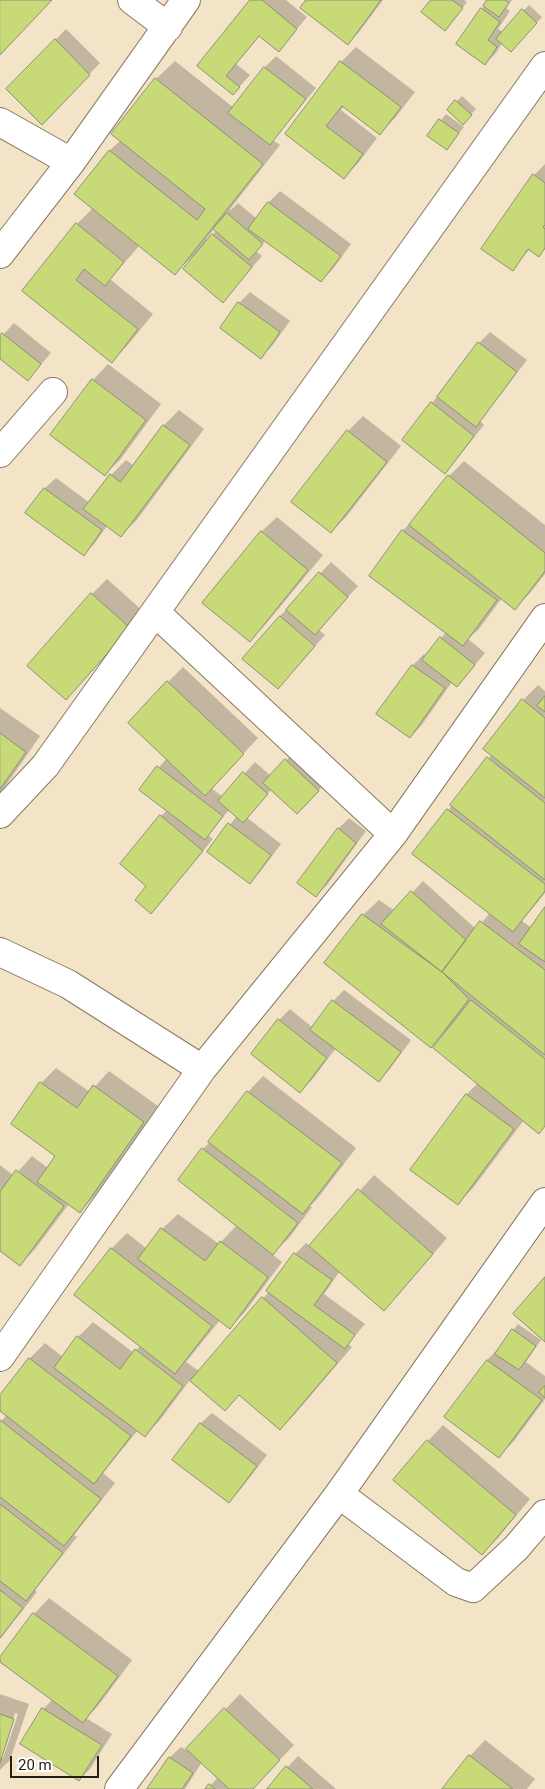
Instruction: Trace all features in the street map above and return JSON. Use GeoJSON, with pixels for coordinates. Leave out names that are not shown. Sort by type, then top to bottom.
{"type":"FeatureCollection","features":[{"type":"Feature","properties":{"kind":"street"},"geometry":{"type":"LineString","coordinates":[[132,0],[168,27]]}},
{"type":"Feature","properties":{"kind":"street"},"geometry":{"type":"LineString","coordinates":[[0,254],[71,162],[186,0]]}},
{"type":"Feature","properties":{"kind":"street"},"geometry":{"type":"LineString","coordinates":[[0,814],[45,766],[545,66]]}},
{"type":"Feature","properties":{"kind":"street"},"geometry":{"type":"LineString","coordinates":[[0,122],[71,162]]}},
{"type":"Feature","properties":{"kind":"street"},"geometry":{"type":"LineString","coordinates":[[0,453],[53,392]]}},
{"type":"Feature","properties":{"kind":"street"},"geometry":{"type":"LineString","coordinates":[[155,612],[393,834]]}},
{"type":"Feature","properties":{"kind":"street"},"geometry":{"type":"LineString","coordinates":[[0,1357],[202,1070],[393,834],[545,618]]}},
{"type":"Feature","properties":{"kind":"street"},"geometry":{"type":"LineString","coordinates":[[0,952],[68,984],[202,1070]]}},
{"type":"Feature","properties":{"kind":"street"},"geometry":{"type":"LineString","coordinates":[[119,1789],[339,1494],[545,1202]]}},
{"type":"Feature","properties":{"kind":"street"},"geometry":{"type":"LineString","coordinates":[[339,1494],[456,1582],[473,1588],[516,1548],[545,1514]]}},
{"type":"Feature","properties":{"kind":"building"},"geometry":{"type":"Polygon","coordinates":[[[0,0],[52,0],[0,55],[0,0]]]}},
{"type":"Feature","properties":{"kind":"building"},"geometry":{"type":"Polygon","coordinates":[[[250,0],[262,0],[297,29],[279,52],[259,36],[226,76],[240,87],[233,95],[197,66],[250,0]]]}},
{"type":"Feature","properties":{"kind":"building"},"geometry":{"type":"Polygon","coordinates":[[[306,0],[381,0],[348,45],[300,8],[306,0]]]}},
{"type":"Feature","properties":{"kind":"building"},"geometry":{"type":"Polygon","coordinates":[[[431,0],[452,0],[463,8],[445,31],[421,12],[431,0]]]}},
{"type":"Feature","properties":{"kind":"building"},"geometry":{"type":"Polygon","coordinates":[[[487,0],[505,0],[509,3],[499,17],[483,6],[487,0]]]}},
{"type":"Feature","properties":{"kind":"building"},"geometry":{"type":"Polygon","coordinates":[[[481,8],[500,22],[488,40],[497,47],[485,65],[456,44],[481,8]]]}},
{"type":"Feature","properties":{"kind":"building"},"geometry":{"type":"Polygon","coordinates":[[[522,9],[537,23],[511,52],[496,39],[522,9]]]}},
{"type":"Feature","properties":{"kind":"building"},"geometry":{"type":"Polygon","coordinates":[[[55,39],[90,75],[42,125],[6,89],[55,39]]]}},
{"type":"Feature","properties":{"kind":"building"},"geometry":{"type":"Polygon","coordinates":[[[340,61],[401,107],[380,135],[342,106],[326,126],[363,154],[344,179],[285,134],[340,61]]]}},
{"type":"Feature","properties":{"kind":"building"},"geometry":{"type":"Polygon","coordinates":[[[264,67],[306,99],[270,145],[228,113],[264,67]]]}},
{"type":"Feature","properties":{"kind":"building"},"geometry":{"type":"Polygon","coordinates":[[[155,78],[263,164],[175,275],[74,194],[109,150],[197,220],[205,209],[111,134],[155,78]]]}},
{"type":"Feature","properties":{"kind":"building"},"geometry":{"type":"Polygon","coordinates":[[[455,100],[472,115],[463,125],[447,110],[455,100]]]}},
{"type":"Feature","properties":{"kind":"building"},"geometry":{"type":"Polygon","coordinates":[[[439,119],[459,133],[447,150],[427,136],[439,119]]]}},
{"type":"Feature","properties":{"kind":"building"},"geometry":{"type":"Polygon","coordinates":[[[533,174],[545,183],[545,225],[543,227],[545,229],[545,248],[539,257],[528,249],[513,271],[481,249],[533,174]]]}},
{"type":"Feature","properties":{"kind":"building"},"geometry":{"type":"Polygon","coordinates":[[[268,202],[341,256],[321,282],[248,229],[268,202]]]}},
{"type":"Feature","properties":{"kind":"building"},"geometry":{"type":"Polygon","coordinates":[[[227,213],[263,244],[249,260],[213,229],[227,213]]]}},
{"type":"Feature","properties":{"kind":"building"},"geometry":{"type":"Polygon","coordinates":[[[76,223],[124,262],[105,286],[84,269],[76,280],[138,329],[112,363],[22,291],[76,223]]]}},
{"type":"Feature","properties":{"kind":"building"},"geometry":{"type":"Polygon","coordinates":[[[212,234],[252,267],[223,303],[183,269],[212,234]]]}},
{"type":"Feature","properties":{"kind":"building"},"geometry":{"type":"Polygon","coordinates":[[[238,302],[280,332],[261,359],[220,328],[238,302]]]}},
{"type":"Feature","properties":{"kind":"building"},"geometry":{"type":"Polygon","coordinates":[[[2,333],[41,364],[28,381],[0,359],[0,336],[2,333]]]}},
{"type":"Feature","properties":{"kind":"building"},"geometry":{"type":"Polygon","coordinates":[[[478,342],[517,372],[476,427],[437,397],[478,342]]]}},
{"type":"Feature","properties":{"kind":"building"},"geometry":{"type":"Polygon","coordinates":[[[92,379],[146,420],[105,476],[50,435],[92,379]]]}},
{"type":"Feature","properties":{"kind":"building"},"geometry":{"type":"Polygon","coordinates":[[[431,402],[474,436],[445,474],[402,440],[431,402]]]}},
{"type":"Feature","properties":{"kind":"building"},"geometry":{"type":"Polygon","coordinates":[[[163,425],[190,445],[121,537],[83,509],[110,474],[120,482],[163,425]]]}},
{"type":"Feature","properties":{"kind":"building"},"geometry":{"type":"Polygon","coordinates":[[[347,430],[387,462],[331,533],[291,502],[347,430]]]}},
{"type":"Feature","properties":{"kind":"building"},"geometry":{"type":"Polygon","coordinates":[[[448,475],[545,553],[545,571],[515,610],[409,525],[448,475]]]}},
{"type":"Feature","properties":{"kind":"building"},"geometry":{"type":"Polygon","coordinates":[[[44,488],[102,530],[84,556],[25,513],[44,488]]]}},
{"type":"Feature","properties":{"kind":"building"},"geometry":{"type":"Polygon","coordinates":[[[402,530],[497,600],[463,646],[369,576],[402,530]]]}},
{"type":"Feature","properties":{"kind":"building"},"geometry":{"type":"Polygon","coordinates":[[[261,531],[308,570],[250,642],[202,603],[261,531]]]}},
{"type":"Feature","properties":{"kind":"building"},"geometry":{"type":"Polygon","coordinates":[[[319,572],[348,597],[315,635],[286,610],[319,572]]]}},
{"type":"Feature","properties":{"kind":"building"},"geometry":{"type":"Polygon","coordinates":[[[91,593],[130,628],[66,700],[27,666],[91,593]]]}},
{"type":"Feature","properties":{"kind":"building"},"geometry":{"type":"Polygon","coordinates":[[[280,616],[315,646],[278,689],[242,659],[280,616]]]}},
{"type":"Feature","properties":{"kind":"building"},"geometry":{"type":"Polygon","coordinates":[[[440,637],[475,665],[457,687],[422,660],[440,637]]]}},
{"type":"Feature","properties":{"kind":"building"},"geometry":{"type":"Polygon","coordinates":[[[412,665],[445,688],[410,738],[376,714],[412,665]]]}},
{"type":"Feature","properties":{"kind":"building"},"geometry":{"type":"Polygon","coordinates":[[[167,681],[244,754],[205,796],[128,723],[167,681]]]}},
{"type":"Feature","properties":{"kind":"building"},"geometry":{"type":"Polygon","coordinates":[[[545,696],[545,712],[537,706],[545,696]]]}},
{"type":"Feature","properties":{"kind":"building"},"geometry":{"type":"Polygon","coordinates":[[[522,699],[545,718],[545,798],[483,749],[522,699]]]}},
{"type":"Feature","properties":{"kind":"building"},"geometry":{"type":"Polygon","coordinates":[[[0,733],[26,752],[0,789],[0,733]]]}},
{"type":"Feature","properties":{"kind":"building"},"geometry":{"type":"Polygon","coordinates":[[[487,757],[545,803],[545,880],[450,805],[487,757]]]}},
{"type":"Feature","properties":{"kind":"building"},"geometry":{"type":"Polygon","coordinates":[[[285,759],[319,791],[297,814],[263,783],[285,759]]]}},
{"type":"Feature","properties":{"kind":"building"},"geometry":{"type":"Polygon","coordinates":[[[157,766],[223,816],[205,840],[139,790],[157,766]]]}},
{"type":"Feature","properties":{"kind":"building"},"geometry":{"type":"Polygon","coordinates":[[[243,772],[268,794],[243,823],[218,801],[243,772]]]}},
{"type":"Feature","properties":{"kind":"building"},"geometry":{"type":"Polygon","coordinates":[[[447,809],[545,884],[545,891],[513,932],[412,854],[447,809]]]}},
{"type":"Feature","properties":{"kind":"building"},"geometry":{"type":"Polygon","coordinates":[[[160,815],[203,851],[151,914],[135,900],[146,886],[120,864],[160,815]]]}},
{"type":"Feature","properties":{"kind":"building"},"geometry":{"type":"Polygon","coordinates":[[[228,823],[271,855],[250,884],[207,852],[228,823]]]}},
{"type":"Feature","properties":{"kind":"building"},"geometry":{"type":"Polygon","coordinates":[[[338,828],[356,843],[316,897],[297,883],[338,828]]]}},
{"type":"Feature","properties":{"kind":"building"},"geometry":{"type":"Polygon","coordinates":[[[411,891],[466,940],[442,972],[381,924],[411,891]]]}},
{"type":"Feature","properties":{"kind":"building"},"geometry":{"type":"Polygon","coordinates":[[[545,907],[545,962],[519,944],[545,907]]]}},
{"type":"Feature","properties":{"kind":"building"},"geometry":{"type":"Polygon","coordinates":[[[362,914],[442,972],[469,999],[431,1048],[324,963],[362,914]]]}},
{"type":"Feature","properties":{"kind":"building"},"geometry":{"type":"Polygon","coordinates":[[[480,921],[545,970],[545,1055],[442,972],[480,921]]]}},
{"type":"Feature","properties":{"kind":"building"},"geometry":{"type":"Polygon","coordinates":[[[332,1000],[401,1052],[379,1082],[310,1030],[332,1000]]]}},
{"type":"Feature","properties":{"kind":"building"},"geometry":{"type":"Polygon","coordinates":[[[471,1000],[545,1059],[545,1126],[539,1134],[433,1048],[471,1000]]]}},
{"type":"Feature","properties":{"kind":"building"},"geometry":{"type":"Polygon","coordinates":[[[278,1019],[327,1058],[300,1093],[251,1054],[278,1019]]]}},
{"type":"Feature","properties":{"kind":"building"},"geometry":{"type":"Polygon","coordinates":[[[40,1082],[77,1108],[93,1085],[144,1122],[80,1213],[37,1182],[55,1156],[11,1124],[40,1082]]]}},
{"type":"Feature","properties":{"kind":"building"},"geometry":{"type":"Polygon","coordinates":[[[247,1091],[342,1163],[303,1214],[208,1142],[247,1091]]]}},
{"type":"Feature","properties":{"kind":"building"},"geometry":{"type":"Polygon","coordinates":[[[466,1094],[514,1129],[458,1205],[410,1170],[466,1094]]]}},
{"type":"Feature","properties":{"kind":"building"},"geometry":{"type":"Polygon","coordinates":[[[202,1148],[298,1223],[273,1255],[178,1180],[202,1148]]]}},
{"type":"Feature","properties":{"kind":"building"},"geometry":{"type":"Polygon","coordinates":[[[16,1170],[64,1206],[20,1266],[0,1251],[0,1192],[16,1170]]]}},
{"type":"Feature","properties":{"kind":"building"},"geometry":{"type":"Polygon","coordinates":[[[358,1189],[433,1254],[384,1311],[309,1246],[358,1189]]]}},
{"type":"Feature","properties":{"kind":"building"},"geometry":{"type":"Polygon","coordinates":[[[161,1228],[205,1261],[220,1241],[268,1277],[230,1329],[138,1259],[161,1228]]]}},
{"type":"Feature","properties":{"kind":"building"},"geometry":{"type":"Polygon","coordinates":[[[111,1248],[212,1326],[175,1374],[74,1295],[111,1248]]]}},
{"type":"Feature","properties":{"kind":"building"},"geometry":{"type":"Polygon","coordinates":[[[294,1253],[332,1280],[314,1305],[355,1335],[345,1349],[266,1291],[294,1253]]]}},
{"type":"Feature","properties":{"kind":"building"},"geometry":{"type":"Polygon","coordinates":[[[545,1277],[545,1342],[513,1314],[545,1277]]]}},
{"type":"Feature","properties":{"kind":"building"},"geometry":{"type":"Polygon","coordinates":[[[262,1297],[337,1363],[280,1430],[239,1395],[225,1411],[190,1381],[262,1297]]]}},
{"type":"Feature","properties":{"kind":"building"},"geometry":{"type":"Polygon","coordinates":[[[512,1329],[536,1346],[519,1370],[495,1354],[512,1329]]]}},
{"type":"Feature","properties":{"kind":"building"},"geometry":{"type":"Polygon","coordinates":[[[77,1336],[120,1369],[135,1349],[183,1386],[145,1437],[54,1368],[77,1336]]]}},
{"type":"Feature","properties":{"kind":"building"},"geometry":{"type":"Polygon","coordinates":[[[29,1358],[131,1436],[94,1484],[0,1411],[0,1395],[29,1358]]]}},
{"type":"Feature","properties":{"kind":"building"},"geometry":{"type":"Polygon","coordinates":[[[487,1360],[542,1400],[499,1458],[444,1417],[487,1360]]]}},
{"type":"Feature","properties":{"kind":"building"},"geometry":{"type":"Polygon","coordinates":[[[545,1386],[545,1398],[539,1392],[545,1386]]]}},
{"type":"Feature","properties":{"kind":"building"},"geometry":{"type":"Polygon","coordinates":[[[0,1420],[101,1499],[64,1546],[0,1497],[0,1420]]]}},
{"type":"Feature","properties":{"kind":"building"},"geometry":{"type":"Polygon","coordinates":[[[200,1423],[257,1466],[229,1503],[172,1460],[200,1423]]]}},
{"type":"Feature","properties":{"kind":"building"},"geometry":{"type":"Polygon","coordinates":[[[427,1440],[516,1515],[482,1555],[393,1480],[427,1440]]]}},
{"type":"Feature","properties":{"kind":"building"},"geometry":{"type":"Polygon","coordinates":[[[0,1504],[63,1553],[26,1601],[0,1581],[0,1504]]]}},
{"type":"Feature","properties":{"kind":"building"},"geometry":{"type":"Polygon","coordinates":[[[0,1590],[23,1608],[0,1638],[0,1590]]]}},
{"type":"Feature","properties":{"kind":"building"},"geometry":{"type":"Polygon","coordinates":[[[33,1613],[118,1676],[83,1723],[0,1662],[0,1657],[33,1613]]]}},
{"type":"Feature","properties":{"kind":"building"},"geometry":{"type":"Polygon","coordinates":[[[42,1708],[102,1745],[79,1781],[20,1744],[42,1708]]]}},
{"type":"Feature","properties":{"kind":"building"},"geometry":{"type":"Polygon","coordinates":[[[224,1708],[280,1760],[253,1789],[229,1789],[186,1749],[224,1708]]]}},
{"type":"Feature","properties":{"kind":"building"},"geometry":{"type":"Polygon","coordinates":[[[0,1714],[14,1719],[0,1763],[0,1714]]]}},
{"type":"Feature","properties":{"kind":"building"},"geometry":{"type":"Polygon","coordinates":[[[469,1755],[513,1789],[442,1789],[469,1755]]]}},
{"type":"Feature","properties":{"kind":"building"},"geometry":{"type":"Polygon","coordinates":[[[169,1757],[193,1773],[182,1789],[147,1789],[169,1757]]]}},
{"type":"Feature","properties":{"kind":"building"},"geometry":{"type":"Polygon","coordinates":[[[286,1766],[313,1789],[267,1789],[286,1766]]]}},
{"type":"Feature","properties":{"kind":"building"},"geometry":{"type":"Polygon","coordinates":[[[209,1784],[215,1789],[205,1789],[209,1784]]]}}]}
